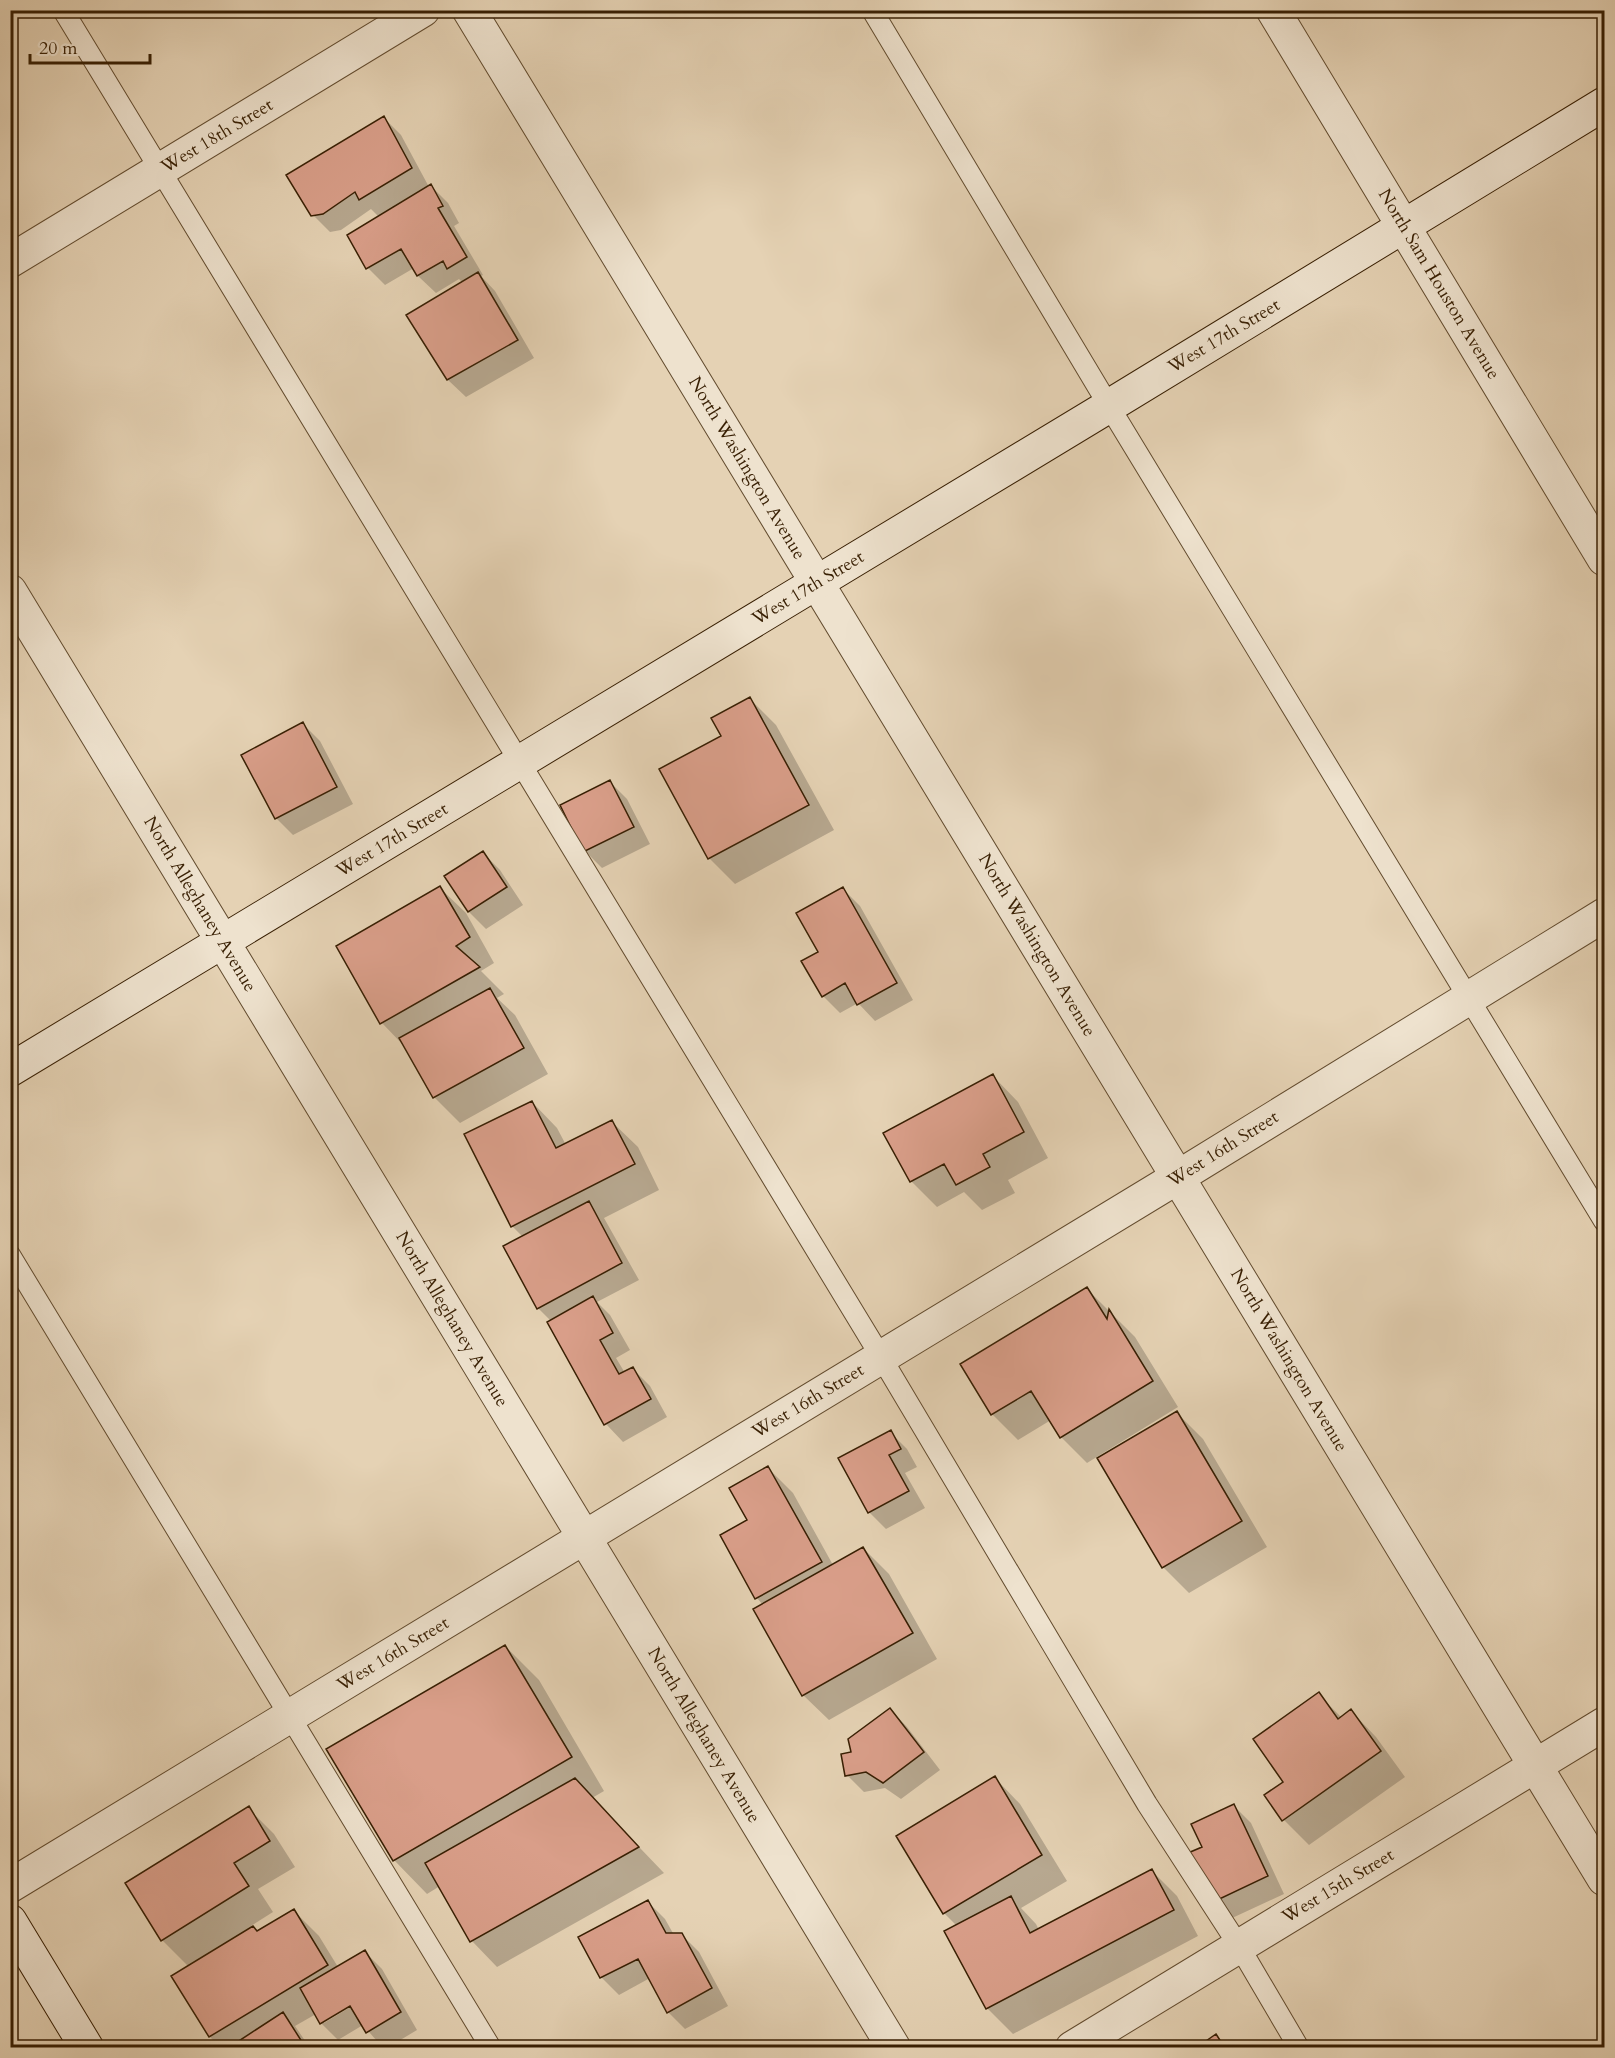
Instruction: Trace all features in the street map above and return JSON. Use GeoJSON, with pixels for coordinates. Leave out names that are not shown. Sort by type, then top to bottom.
{"type":"FeatureCollection","features":[{"type":"Feature","properties":{"kind":"street","name":"West 18th Street"},"geometry":{"type":"LineString","coordinates":[[10,261],[423,10]]}},
{"type":"Feature","properties":{"kind":"street","name":"North Washington Avenue"},"geometry":{"type":"LineString","coordinates":[[469,10],[1605,1879]]}},
{"type":"Feature","properties":{"kind":"street","name":"North Sam Houston Avenue"},"geometry":{"type":"LineString","coordinates":[[1273,10],[1605,559]]}},
{"type":"Feature","properties":{"kind":"street","name":"West 17th Street"},"geometry":{"type":"LineString","coordinates":[[10,1070],[1605,104]]}},
{"type":"Feature","properties":{"kind":"street","name":"North Alleghaney Avenue"},"geometry":{"type":"LineString","coordinates":[[10,591],[894,2048]]}},
{"type":"Feature","properties":{"kind":"street","name":"West 16th Street"},"geometry":{"type":"LineString","coordinates":[[10,1886],[1605,915]]}},
{"type":"Feature","properties":{"kind":"street","name":"West 15th Street"},"geometry":{"type":"LineString","coordinates":[[1072,2048],[1605,1724]]}},
{"type":"Feature","properties":{"kind":"street"},"geometry":{"type":"LineString","coordinates":[[10,1922],[87,2048]]}},
{"type":"Feature","properties":{"kind":"lane"},"geometry":{"type":"LineString","coordinates":[[63,10],[881,1357],[1147,1804],[1239,1946],[1299,2048]]}},
{"type":"Feature","properties":{"kind":"lane"},"geometry":{"type":"LineString","coordinates":[[872,10],[1109,406],[1605,1221]]}},
{"type":"Feature","properties":{"kind":"lane"},"geometry":{"type":"LineString","coordinates":[[10,1256],[491,2048]]}},
{"type":"Feature","properties":{"kind":"building"},"geometry":{"type":"Polygon","coordinates":[[[384,116],[412,168],[359,200],[355,192],[323,214],[311,216],[286,175],[384,116]]]}},
{"type":"Feature","properties":{"kind":"building"},"geometry":{"type":"Polygon","coordinates":[[[431,184],[443,206],[438,208],[467,257],[447,269],[443,261],[417,276],[401,249],[366,269],[347,235],[431,184]]]}},
{"type":"Feature","properties":{"kind":"building"},"geometry":{"type":"Polygon","coordinates":[[[478,272],[518,340],[447,380],[406,315],[478,272]]]}},
{"type":"Feature","properties":{"kind":"building"},"geometry":{"type":"Polygon","coordinates":[[[750,697],[809,805],[708,859],[659,769],[721,736],[711,718],[750,697]]]}},
{"type":"Feature","properties":{"kind":"building"},"geometry":{"type":"Polygon","coordinates":[[[303,722],[337,787],[275,819],[241,755],[303,722]]]}},
{"type":"Feature","properties":{"kind":"building"},"geometry":{"type":"Polygon","coordinates":[[[610,780],[634,827],[583,852],[560,805],[610,780]]]}},
{"type":"Feature","properties":{"kind":"building"},"geometry":{"type":"Polygon","coordinates":[[[483,851],[507,887],[468,912],[444,876],[483,851]]]}},
{"type":"Feature","properties":{"kind":"building"},"geometry":{"type":"Polygon","coordinates":[[[440,886],[470,937],[456,946],[480,967],[380,1024],[336,946],[440,886]]]}},
{"type":"Feature","properties":{"kind":"building"},"geometry":{"type":"Polygon","coordinates":[[[843,887],[897,983],[857,1005],[845,983],[822,997],[801,961],[818,952],[796,913],[843,887]]]}},
{"type":"Feature","properties":{"kind":"building"},"geometry":{"type":"Polygon","coordinates":[[[490,988],[524,1048],[433,1098],[399,1038],[490,988]]]}},
{"type":"Feature","properties":{"kind":"building"},"geometry":{"type":"Polygon","coordinates":[[[993,1074],[1024,1132],[983,1154],[990,1167],[956,1185],[944,1164],[910,1182],[883,1133],[993,1074]]]}},
{"type":"Feature","properties":{"kind":"building"},"geometry":{"type":"Polygon","coordinates":[[[532,1101],[556,1148],[612,1120],[635,1164],[511,1227],[464,1134],[532,1101]]]}},
{"type":"Feature","properties":{"kind":"building"},"geometry":{"type":"Polygon","coordinates":[[[589,1201],[622,1263],[537,1309],[503,1246],[589,1201]]]}},
{"type":"Feature","properties":{"kind":"building"},"geometry":{"type":"Polygon","coordinates":[[[1087,1287],[1107,1319],[1109,1309],[1153,1381],[1060,1438],[1031,1391],[991,1415],[960,1364],[1087,1287]]]}},
{"type":"Feature","properties":{"kind":"building"},"geometry":{"type":"Polygon","coordinates":[[[593,1296],[613,1333],[600,1340],[619,1374],[633,1367],[651,1399],[604,1425],[547,1322],[593,1296]]]}},
{"type":"Feature","properties":{"kind":"building"},"geometry":{"type":"Polygon","coordinates":[[[1177,1411],[1242,1521],[1162,1568],[1097,1458],[1177,1411]]]}},
{"type":"Feature","properties":{"kind":"building"},"geometry":{"type":"Polygon","coordinates":[[[891,1430],[901,1449],[889,1455],[909,1491],[868,1513],[838,1458],[891,1430]]]}},
{"type":"Feature","properties":{"kind":"building"},"geometry":{"type":"Polygon","coordinates":[[[768,1466],[822,1562],[755,1599],[720,1535],[747,1520],[729,1488],[768,1466]]]}},
{"type":"Feature","properties":{"kind":"building"},"geometry":{"type":"Polygon","coordinates":[[[863,1547],[913,1633],[802,1696],[753,1609],[863,1547]]]}},
{"type":"Feature","properties":{"kind":"building"},"geometry":{"type":"Polygon","coordinates":[[[505,1645],[572,1757],[393,1861],[326,1749],[505,1645]]]}},
{"type":"Feature","properties":{"kind":"building"},"geometry":{"type":"Polygon","coordinates":[[[1319,1692],[1338,1719],[1351,1709],[1381,1751],[1282,1821],[1264,1795],[1283,1782],[1253,1739],[1319,1692]]]}},
{"type":"Feature","properties":{"kind":"building"},"geometry":{"type":"Polygon","coordinates":[[[890,1708],[924,1752],[883,1783],[866,1772],[845,1776],[841,1754],[851,1752],[848,1739],[890,1708]]]}},
{"type":"Feature","properties":{"kind":"building"},"geometry":{"type":"Polygon","coordinates":[[[995,1776],[1042,1855],[943,1914],[896,1836],[995,1776]]]}},
{"type":"Feature","properties":{"kind":"building"},"geometry":{"type":"Polygon","coordinates":[[[575,1778],[639,1847],[470,1942],[425,1863],[575,1778]]]}},
{"type":"Feature","properties":{"kind":"building"},"geometry":{"type":"Polygon","coordinates":[[[1234,1804],[1268,1876],[1211,1903],[1188,1853],[1202,1847],[1191,1824],[1234,1804]]]}},
{"type":"Feature","properties":{"kind":"building"},"geometry":{"type":"Polygon","coordinates":[[[249,1806],[270,1841],[234,1863],[249,1886],[161,1941],[125,1883],[249,1806]]]}},
{"type":"Feature","properties":{"kind":"building"},"geometry":{"type":"Polygon","coordinates":[[[1152,1869],[1174,1910],[986,2009],[944,1931],[1011,1896],[1030,1933],[1152,1869]]]}},
{"type":"Feature","properties":{"kind":"building"},"geometry":{"type":"Polygon","coordinates":[[[648,1900],[666,1933],[682,1933],[712,1988],[667,2013],[638,1959],[600,1978],[578,1937],[648,1900]]]}},
{"type":"Feature","properties":{"kind":"building"},"geometry":{"type":"Polygon","coordinates":[[[294,1909],[328,1965],[209,2037],[171,1976],[253,1926],[257,1931],[294,1909]]]}},
{"type":"Feature","properties":{"kind":"building"},"geometry":{"type":"Polygon","coordinates":[[[365,1950],[401,2012],[366,2033],[350,2006],[320,2024],[300,1988],[365,1950]]]}},
{"type":"Feature","properties":{"kind":"building"},"geometry":{"type":"Polygon","coordinates":[[[283,2012],[304,2045],[299,2048],[228,2048],[283,2012]]]}},
{"type":"Feature","properties":{"kind":"building"},"geometry":{"type":"Polygon","coordinates":[[[1216,2034],[1225,2048],[1196,2048],[1216,2034]]]}}]}
